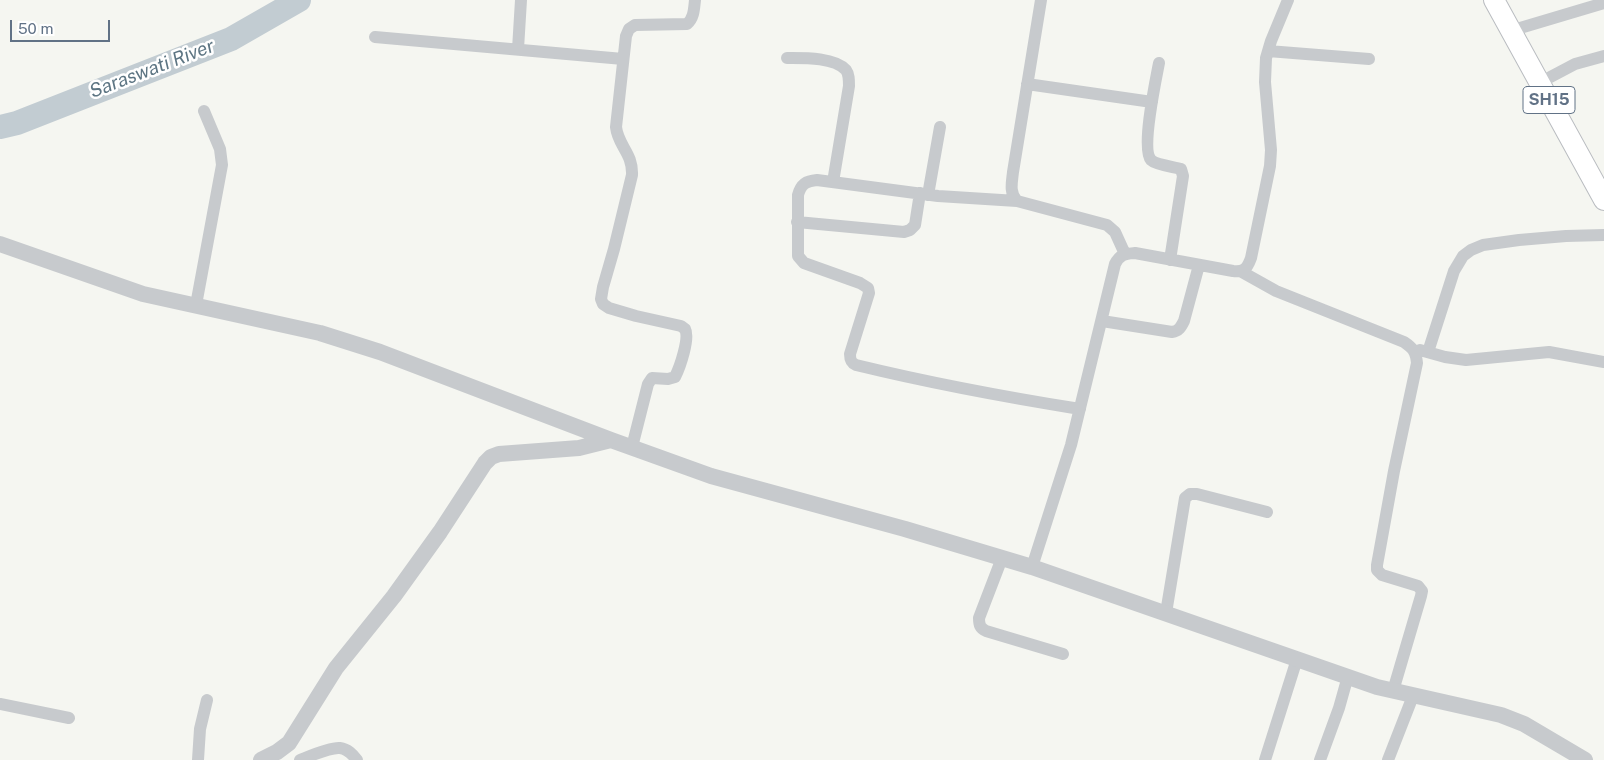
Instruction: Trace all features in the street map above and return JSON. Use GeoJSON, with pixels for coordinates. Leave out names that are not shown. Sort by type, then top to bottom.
{"type":"FeatureCollection","features":[{"type":"Feature","properties":{"kind":"main road","name":"SH15"},"geometry":{"type":"LineString","coordinates":[[1494,0],[1604,200]]}},
{"type":"Feature","properties":{"kind":"street"},"geometry":{"type":"LineString","coordinates":[[518,49],[521,0]]}},
{"type":"Feature","properties":{"kind":"street"},"geometry":{"type":"LineString","coordinates":[[632,448],[648,384],[652,378],[668,379],[675,377],[688,337],[685,329],[681,326],[609,308],[601,298],[632,175],[631,159],[617,133],[616,127],[626,36],[635,25],[687,24],[693,14],[695,0]]}},
{"type":"Feature","properties":{"kind":"street"},"geometry":{"type":"LineString","coordinates":[[1017,201],[1012,194],[1012,187],[1041,0]]}},
{"type":"Feature","properties":{"kind":"street"},"geometry":{"type":"LineString","coordinates":[[1242,272],[1246,270],[1251,258],[1270,166],[1271,150],[1265,76],[1268,51],[1288,0]]}},
{"type":"Feature","properties":{"kind":"street"},"geometry":{"type":"LineString","coordinates":[[1510,31],[1604,3]]}},
{"type":"Feature","properties":{"kind":"street"},"geometry":{"type":"LineString","coordinates":[[375,37],[623,59]]}},
{"type":"Feature","properties":{"kind":"street"},"geometry":{"type":"LineString","coordinates":[[1268,51],[1369,59]]}},
{"type":"Feature","properties":{"kind":"street"},"geometry":{"type":"LineString","coordinates":[[1539,83],[1575,64],[1604,56]]}},
{"type":"Feature","properties":{"kind":"street"},"geometry":{"type":"LineString","coordinates":[[787,58],[810,58],[833,63],[846,70],[849,77],[833,182]]}},
{"type":"Feature","properties":{"kind":"street"},"geometry":{"type":"LineString","coordinates":[[1160,63],[1148,127],[1149,156],[1155,162],[1181,168],[1183,172],[1170,260]]}},
{"type":"Feature","properties":{"kind":"street"},"geometry":{"type":"LineString","coordinates":[[1027,84],[1152,102]]}},
{"type":"Feature","properties":{"kind":"street"},"geometry":{"type":"LineString","coordinates":[[196,306],[222,164],[220,149],[204,111]]}},
{"type":"Feature","properties":{"kind":"street"},"geometry":{"type":"LineString","coordinates":[[797,222],[904,232],[915,225],[940,127]]}},
{"type":"Feature","properties":{"kind":"street"},"geometry":{"type":"LineString","coordinates":[[1080,409],[921,381],[852,363],[850,354],[868,288],[865,285],[801,261],[797,250],[798,196],[800,188],[804,183],[817,180],[924,194],[1017,201],[1101,222],[1115,232],[1125,254]]}},
{"type":"Feature","properties":{"kind":"street"},"geometry":{"type":"LineString","coordinates":[[1428,352],[1454,271],[1463,256],[1472,250],[1483,245],[1519,240],[1604,235]]}},
{"type":"Feature","properties":{"kind":"street"},"geometry":{"type":"LineString","coordinates":[[0,244],[143,294],[320,333],[371,349],[711,476],[905,529],[1032,567],[1393,691],[1501,715],[1524,724],[1585,760]]}},
{"type":"Feature","properties":{"kind":"street"},"geometry":{"type":"LineString","coordinates":[[1032,567],[1071,445],[1115,264],[1119,257],[1125,254],[1135,253],[1242,272],[1276,291],[1404,342],[1412,348],[1445,357],[1466,360],[1549,352],[1604,362]]}},
{"type":"Feature","properties":{"kind":"street"},"geometry":{"type":"LineString","coordinates":[[1102,321],[1172,332],[1176,331],[1184,321],[1199,265]]}},
{"type":"Feature","properties":{"kind":"street"},"geometry":{"type":"LineString","coordinates":[[1393,691],[1422,596],[1422,591],[1418,586],[1379,573],[1377,565],[1394,471],[1417,363],[1416,355],[1412,348]]}},
{"type":"Feature","properties":{"kind":"street"},"geometry":{"type":"LineString","coordinates":[[271,759],[289,743],[336,668],[394,596],[491,457],[499,454],[579,448],[611,440]]}},
{"type":"Feature","properties":{"kind":"street"},"geometry":{"type":"LineString","coordinates":[[1166,613],[1185,498],[1190,494],[1197,494],[1267,512]]}},
{"type":"Feature","properties":{"kind":"street"},"geometry":{"type":"LineString","coordinates":[[1002,558],[979,618],[979,624],[986,631],[1063,654]]}},
{"type":"Feature","properties":{"kind":"street"},"geometry":{"type":"LineString","coordinates":[[1265,760],[1298,659]]}},
{"type":"Feature","properties":{"kind":"street"},"geometry":{"type":"LineString","coordinates":[[1320,760],[1339,708],[1348,676]]}},
{"type":"Feature","properties":{"kind":"street"},"geometry":{"type":"LineString","coordinates":[[1388,760],[1413,696]]}},
{"type":"Feature","properties":{"kind":"street"},"geometry":{"type":"LineString","coordinates":[[198,760],[200,729],[206,700]]}},
{"type":"Feature","properties":{"kind":"street"},"geometry":{"type":"LineString","coordinates":[[0,704],[69,718]]}},
{"type":"Feature","properties":{"kind":"street"},"geometry":{"type":"LineString","coordinates":[[300,760],[340,748],[352,754],[357,760]]}},
{"type":"Feature","properties":{"kind":"waterway","name":"Saraswati River"},"geometry":{"type":"LineString","coordinates":[[0,127],[17,123],[231,39],[299,0]]}}]}
